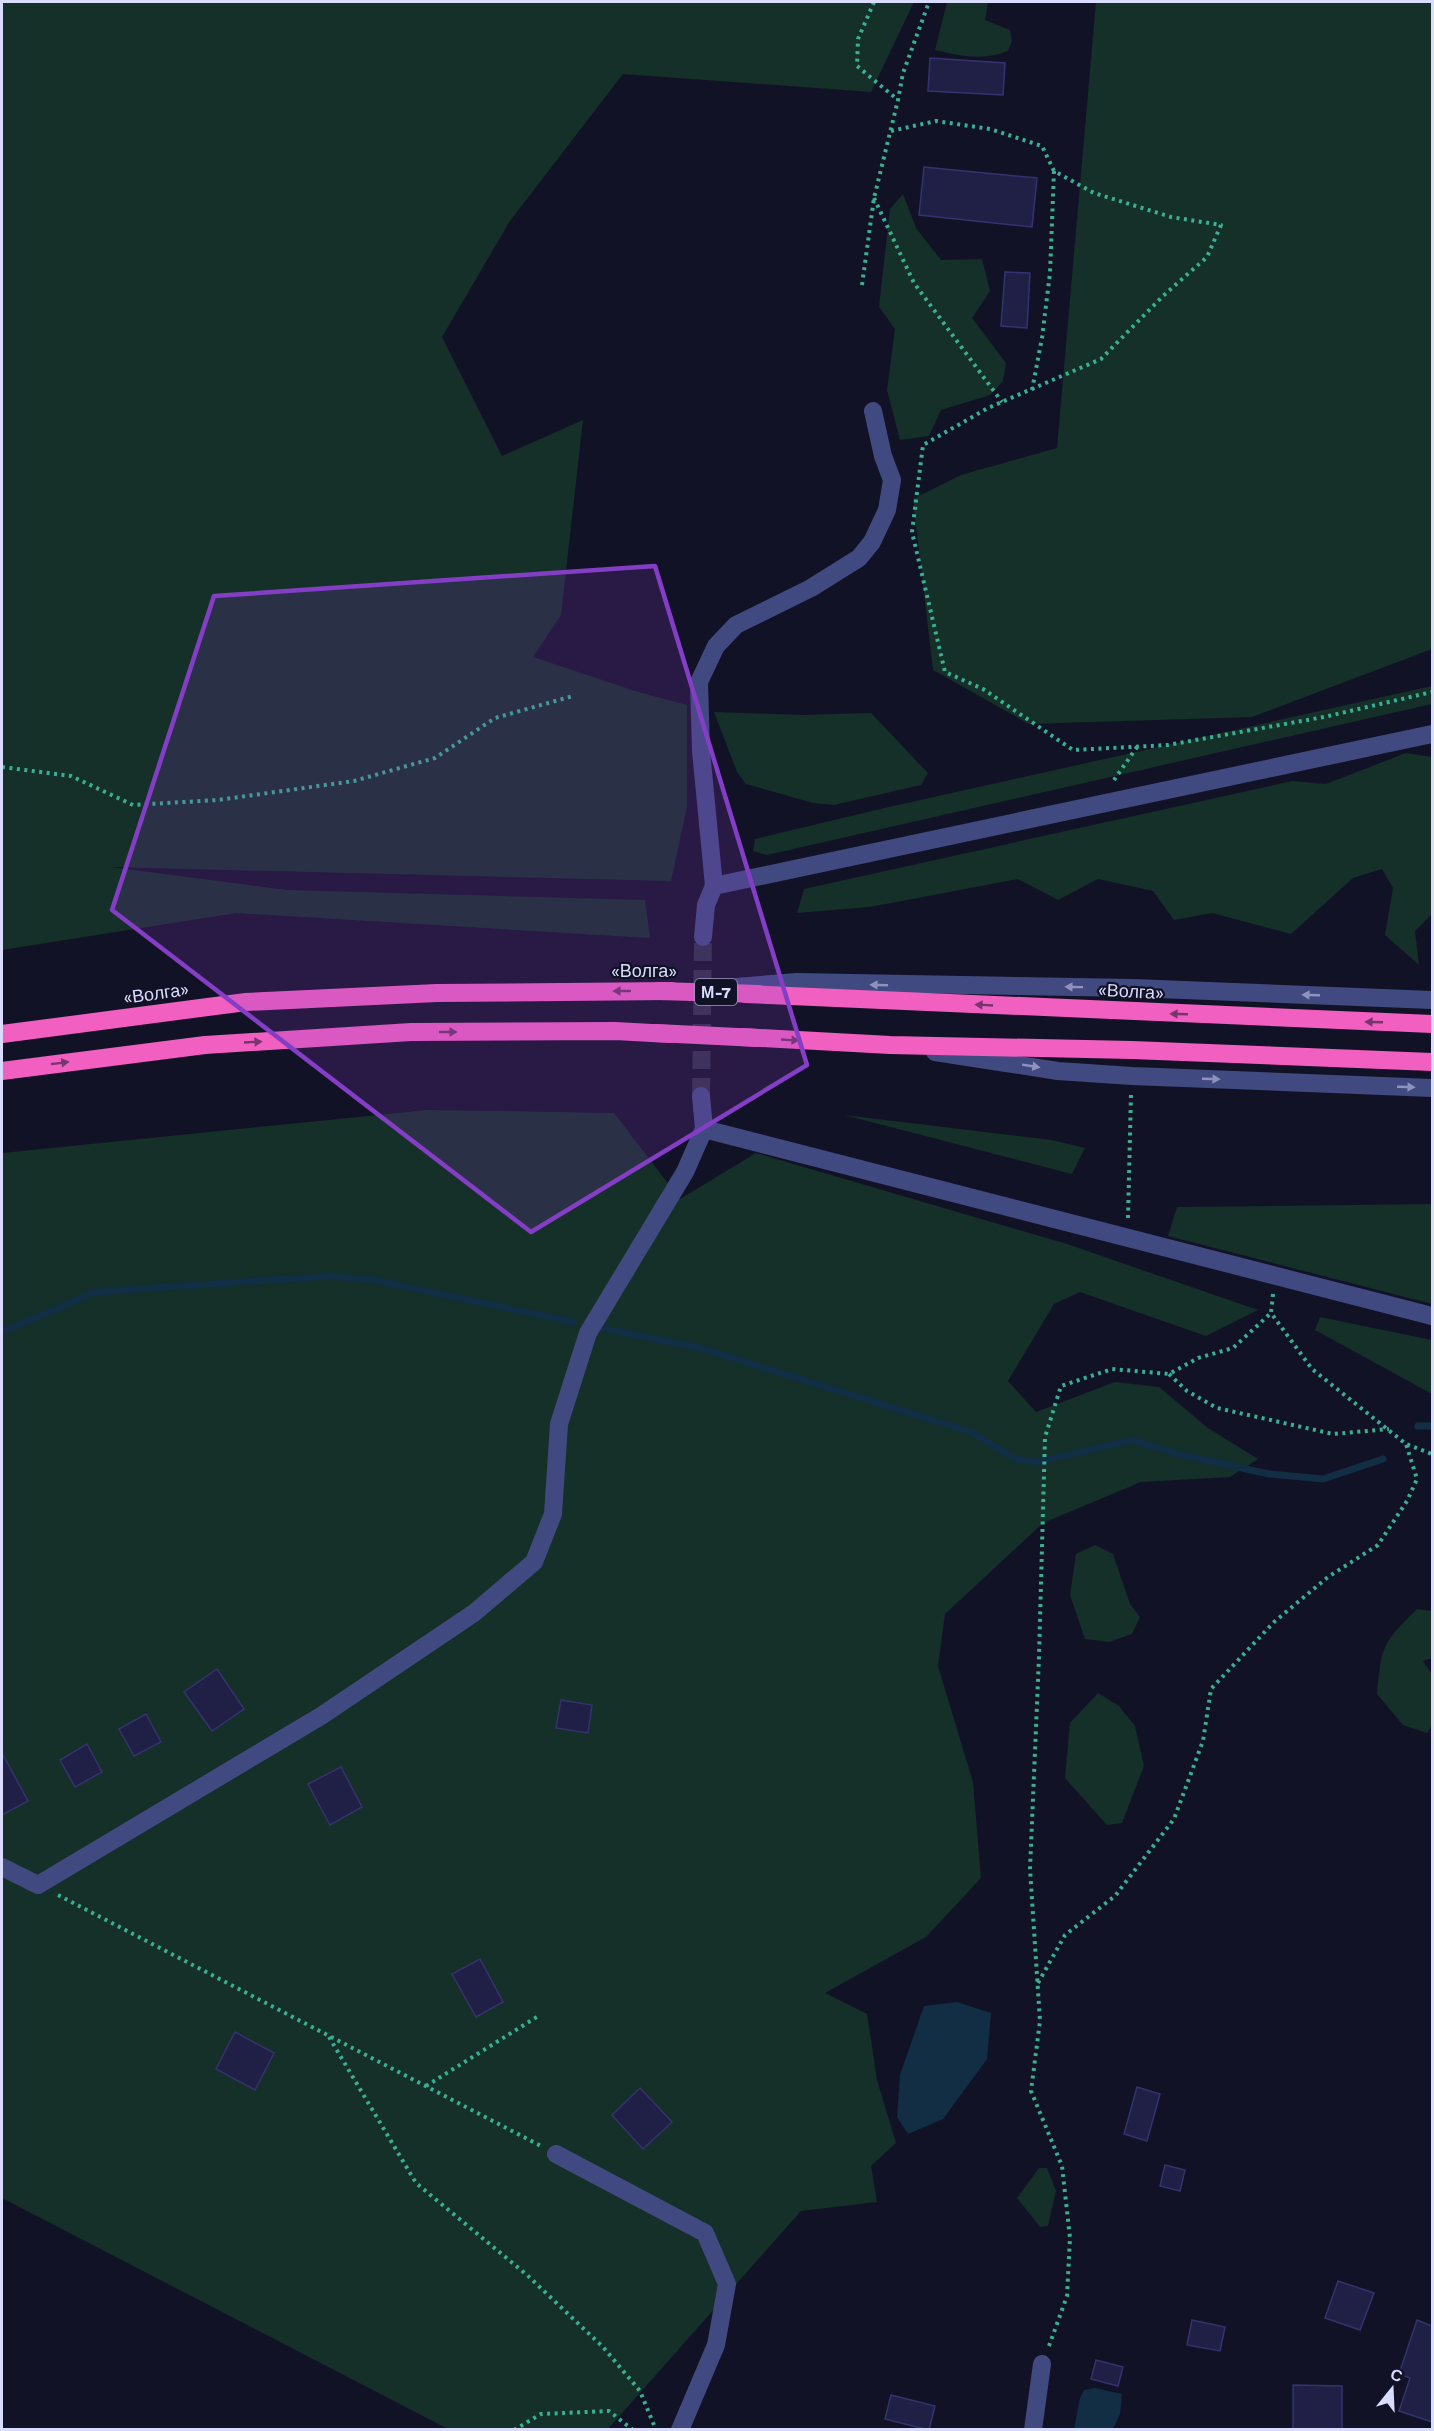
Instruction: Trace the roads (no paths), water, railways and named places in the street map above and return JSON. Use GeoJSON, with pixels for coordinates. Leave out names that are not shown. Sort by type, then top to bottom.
{"type":"FeatureCollection","features":[{"type":"Feature","properties":{"kind":"highway","name":"«Волга»"},"geometry":{"type":"LineString","coordinates":[[2,1034],[246,1002],[437,993],[659,991],[1432,1024]]}},
{"type":"Feature","properties":{"kind":"highway"},"geometry":{"type":"LineString","coordinates":[[659,991],[759,994]]}},
{"type":"Feature","properties":{"kind":"highway"},"geometry":{"type":"LineString","coordinates":[[2,1071],[205,1045],[411,1032],[615,1031],[890,1045],[1132,1050],[1432,1062]]}},
{"type":"Feature","properties":{"kind":"street"},"geometry":{"type":"LineString","coordinates":[[703,937],[706,905],[714,886],[701,751],[699,682],[716,646],[736,626],[811,588],[859,558],[872,542],[887,510],[892,480],[883,456],[873,411]]}},
{"type":"Feature","properties":{"kind":"street"},"geometry":{"type":"LineString","coordinates":[[714,886],[1432,734]]}},
{"type":"Feature","properties":{"kind":"street"},"geometry":{"type":"LineString","coordinates":[[683,991],[797,982],[1133,988],[1432,1000]]}},
{"type":"Feature","properties":{"kind":"street"},"geometry":{"type":"LineString","coordinates":[[890,1045],[1058,1071],[1432,1088]]}},
{"type":"Feature","properties":{"kind":"street"},"geometry":{"type":"LineString","coordinates":[[2,1867],[38,1885],[321,1716],[474,1614],[534,1562],[553,1514],[560,1424],[588,1333],[685,1172],[704,1130],[701,1096]]}},
{"type":"Feature","properties":{"kind":"street"},"geometry":{"type":"LineString","coordinates":[[704,1130],[1432,1316]]}},
{"type":"Feature","properties":{"kind":"street"},"geometry":{"type":"LineString","coordinates":[[556,2154],[705,2233],[727,2284],[716,2345],[680,2430]]}},
{"type":"Feature","properties":{"kind":"street"},"geometry":{"type":"LineString","coordinates":[[1033,2430],[1042,2364]]}},
{"type":"Feature","properties":{"kind":"water"},"geometry":{"type":"Polygon","coordinates":[[[957,2002],[991,2013],[987,2059],[943,2119],[908,2134],[897,2117],[900,2075],[924,2006],[957,2002]]]}},
{"type":"Feature","properties":{"kind":"water"},"geometry":{"type":"Polygon","coordinates":[[[1095,2388],[1122,2394],[1120,2414],[1113,2429],[1074,2429],[1080,2398],[1084,2390],[1095,2388]]]}},
{"type":"Feature","properties":{"kind":"waterway"},"geometry":{"type":"LineString","coordinates":[[2,1332],[95,1292],[331,1276],[374,1280],[573,1322]]}},
{"type":"Feature","properties":{"kind":"waterway"},"geometry":{"type":"LineString","coordinates":[[601,1328],[700,1348],[971,1432],[1015,1459],[1038,1462],[1132,1440],[1178,1454],[1269,1474],[1323,1479],[1383,1459]]}},
{"type":"Feature","properties":{"kind":"waterway"},"geometry":{"type":"LineString","coordinates":[[1418,1426],[1432,1426]]}},
{"type":"Feature","properties":{"kind":"tunnel"},"geometry":{"type":"LineString","coordinates":[[701,1096],[703,937]]}}]}
